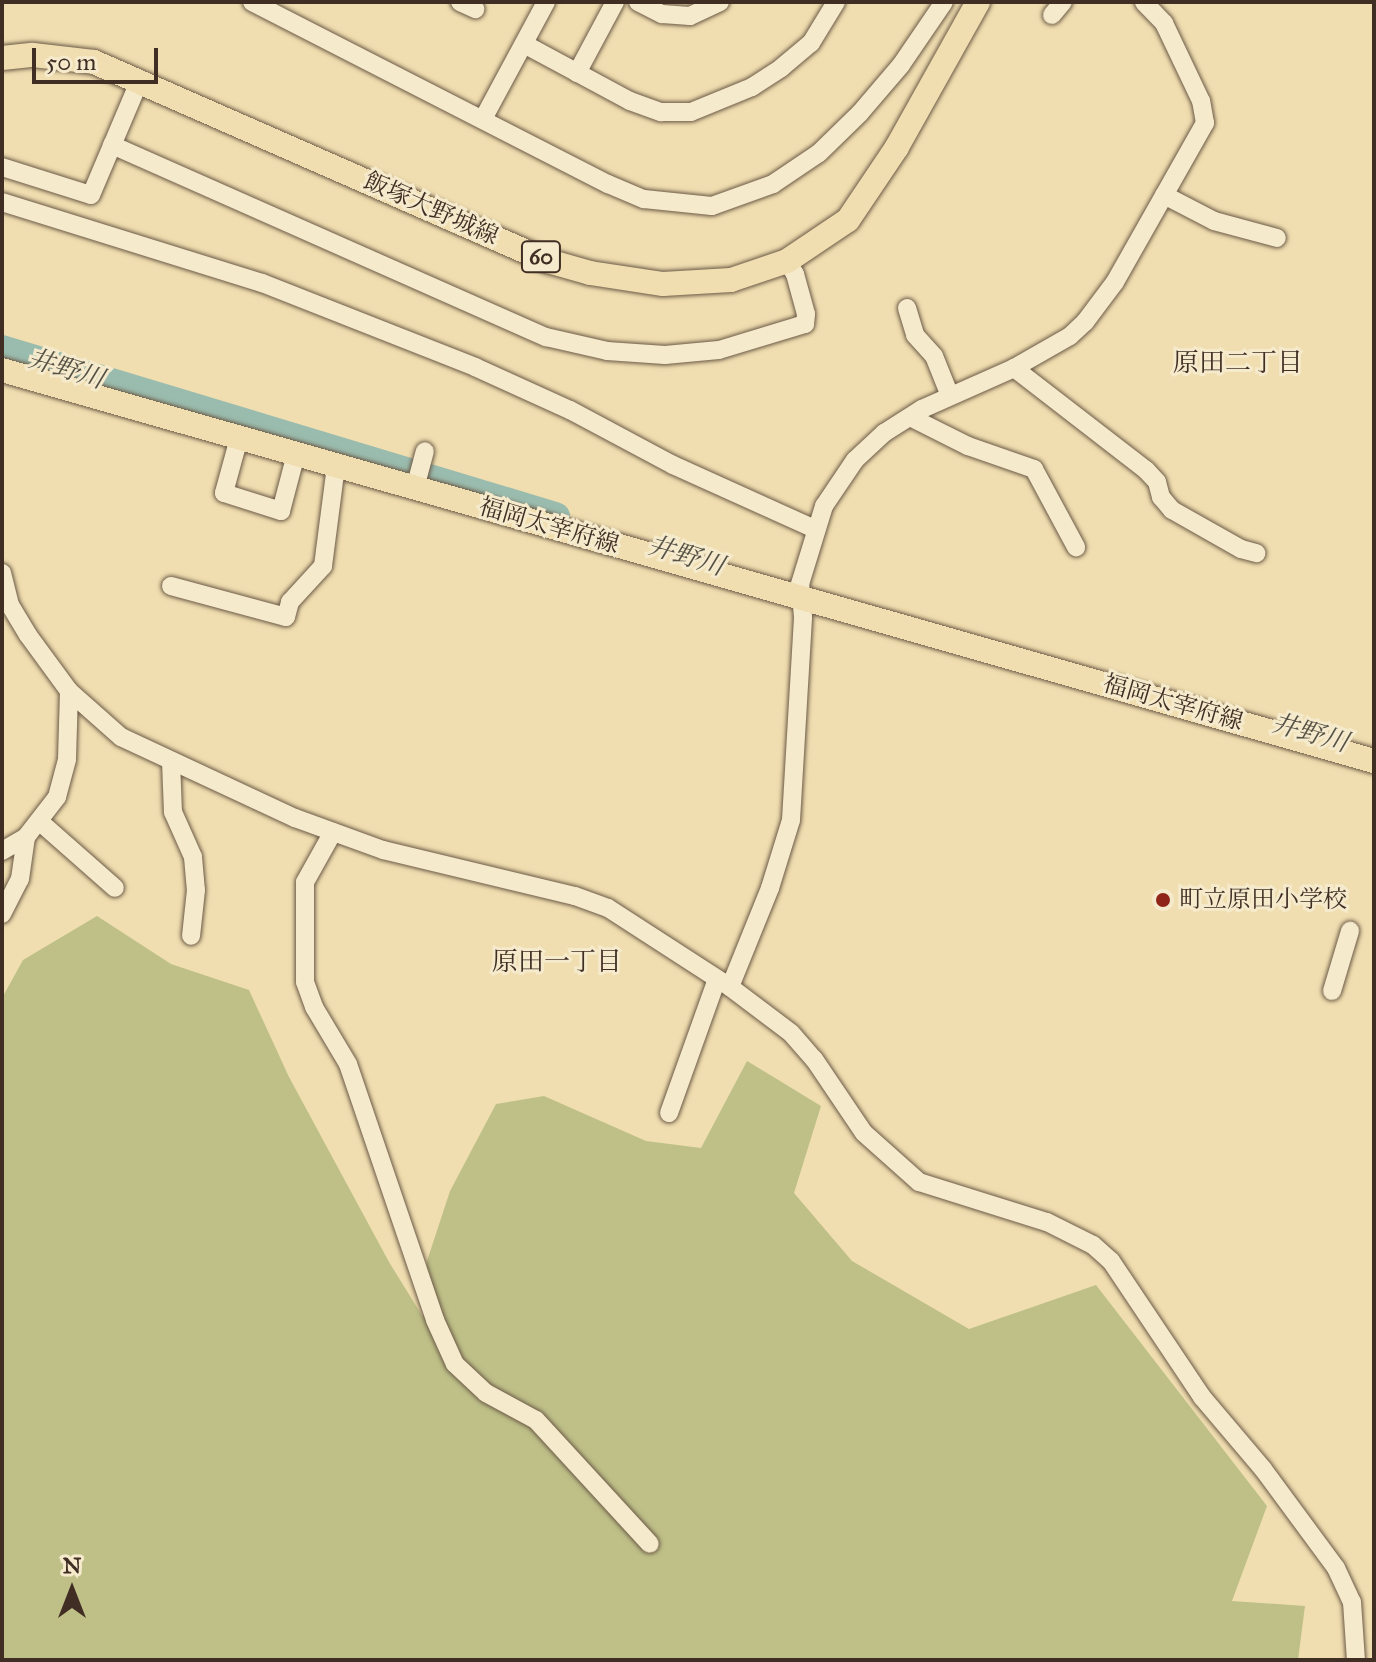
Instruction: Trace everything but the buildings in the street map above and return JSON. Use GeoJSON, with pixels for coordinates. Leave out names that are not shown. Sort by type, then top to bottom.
{"type":"FeatureCollection","features":[{"type":"Feature","properties":{"kind":"main road","name":"飯塚大野城線"},"geometry":{"type":"LineString","coordinates":[[2,58],[33,55],[94,62],[548,261],[590,273],[663,284],[717,281],[787,261],[848,220],[897,147],[978,2]]}},
{"type":"Feature","properties":{"kind":"main road","name":"福岡太宰府線"},"geometry":{"type":"LineString","coordinates":[[2,370],[336,466],[416,485],[1374,761]]}},
{"type":"Feature","properties":{"kind":"street"},"geometry":{"type":"LineString","coordinates":[[252,2],[573,168],[644,199],[712,206],[773,184],[819,153],[860,113],[901,65],[944,2]]}},
{"type":"Feature","properties":{"kind":"street"},"geometry":{"type":"LineString","coordinates":[[483,119],[546,2]]}},
{"type":"Feature","properties":{"kind":"street"},"geometry":{"type":"LineString","coordinates":[[577,73],[615,2]]}},
{"type":"Feature","properties":{"kind":"street"},"geometry":{"type":"LineString","coordinates":[[638,2],[662,14],[690,16],[720,2]]}},
{"type":"Feature","properties":{"kind":"street"},"geometry":{"type":"LineString","coordinates":[[524,44],[577,73],[661,112],[691,112],[752,87],[781,68],[811,43],[836,2]]}},
{"type":"Feature","properties":{"kind":"street"},"geometry":{"type":"LineString","coordinates":[[669,1113],[724,983],[770,888],[791,820],[802,598],[800,584],[824,506],[855,460],[884,433],[950,396],[1014,368],[1070,336],[1085,322],[1115,282],[1205,123],[1205,110],[1164,23],[1144,2]]}},
{"type":"Feature","properties":{"kind":"street"},"geometry":{"type":"LineString","coordinates":[[2,167],[91,195],[139,82]]}},
{"type":"Feature","properties":{"kind":"street"},"geometry":{"type":"LineString","coordinates":[[112,145],[546,337],[607,351],[665,355],[719,350],[805,324],[803,301],[787,261]]}},
{"type":"Feature","properties":{"kind":"street"},"geometry":{"type":"LineString","coordinates":[[1164,195],[1214,221],[1277,238]]}},
{"type":"Feature","properties":{"kind":"street"},"geometry":{"type":"LineString","coordinates":[[2,202],[262,283],[475,367],[570,410],[673,465],[815,529]]}},
{"type":"Feature","properties":{"kind":"street"},"geometry":{"type":"LineString","coordinates":[[907,308],[915,335],[934,356],[950,396]]}},
{"type":"Feature","properties":{"kind":"street"},"geometry":{"type":"LineString","coordinates":[[1014,368],[1146,470],[1157,482],[1161,497],[1172,510],[1241,549],[1256,553]]}},
{"type":"Feature","properties":{"kind":"street"},"geometry":{"type":"LineString","coordinates":[[910,417],[968,446],[1034,469],[1076,547]]}},
{"type":"Feature","properties":{"kind":"street"},"geometry":{"type":"LineString","coordinates":[[239,438],[224,493],[281,511],[296,454]]}},
{"type":"Feature","properties":{"kind":"street"},"geometry":{"type":"LineString","coordinates":[[416,485],[425,451]]}},
{"type":"Feature","properties":{"kind":"street"},"geometry":{"type":"LineString","coordinates":[[171,586],[286,617],[290,602],[323,566],[336,466]]}},
{"type":"Feature","properties":{"kind":"street"},"geometry":{"type":"LineString","coordinates":[[2,573],[6,606],[69,691],[121,737],[333,832],[418,861],[505,879],[608,908],[724,983],[791,1033],[814,1059],[864,1133],[910,1176],[949,1193],[1047,1222],[1093,1245],[1111,1261],[1202,1397],[1263,1469],[1336,1568],[1352,1602],[1356,1660]]}},
{"type":"Feature","properties":{"kind":"street"},"geometry":{"type":"LineString","coordinates":[[2,851],[26,837],[57,797],[67,759],[69,691]]}},
{"type":"Feature","properties":{"kind":"street"},"geometry":{"type":"LineString","coordinates":[[171,761],[173,812],[193,857],[196,890],[191,936]]}},
{"type":"Feature","properties":{"kind":"street"},"geometry":{"type":"LineString","coordinates":[[39,821],[115,888]]}},
{"type":"Feature","properties":{"kind":"street"},"geometry":{"type":"LineString","coordinates":[[333,832],[305,882],[305,982],[320,1017],[348,1064],[435,1320],[455,1364],[486,1393],[536,1420],[650,1544]]}},
{"type":"Feature","properties":{"kind":"street"},"geometry":{"type":"LineString","coordinates":[[2,914],[20,879],[26,837]]}},
{"type":"Feature","properties":{"kind":"street"},"geometry":{"type":"LineString","coordinates":[[1332,991],[1350,931]]}},
{"type":"Feature","properties":{"kind":"green space"},"geometry":{"type":"Polygon","coordinates":[[[97,916],[171,964],[249,990],[289,1077],[389,1262],[423,1317],[427,1261],[450,1191],[496,1104],[544,1096],[646,1141],[701,1148],[747,1061],[821,1106],[794,1193],[852,1261],[969,1329],[1096,1285],[1267,1506],[1232,1601],[1305,1606],[1298,1660],[2,1660],[2,998],[23,960],[97,916]]]}},
{"type":"Feature","properties":{"kind":"waterway","name":"井野川"},"geometry":{"type":"LineString","coordinates":[[2,350],[555,517]]}},
{"type":"Feature","properties":{"kind":"place","name":"町立原田小学校"},"geometry":{"type":"Point","coordinates":[1163,900]}},
{"type":"Feature","properties":{"kind":"district","name":"原田二丁目"},"geometry":{"type":"Point","coordinates":[1238,363]}},
{"type":"Feature","properties":{"kind":"district","name":"原田一丁目"},"geometry":{"type":"Point","coordinates":[557,962]}}]}
